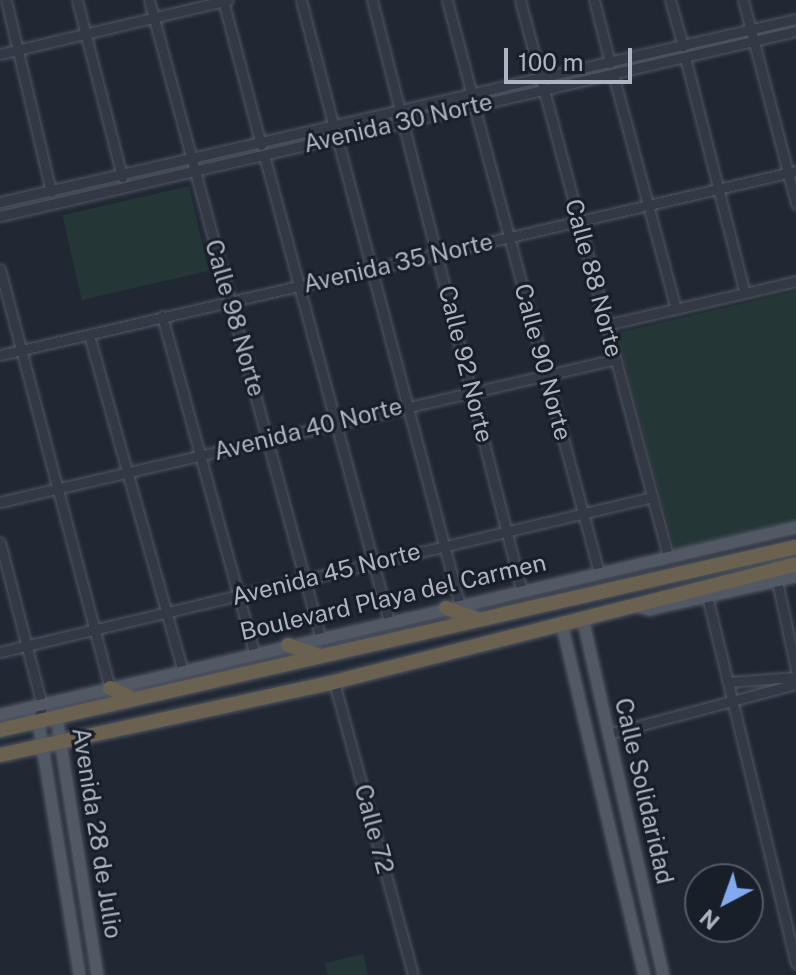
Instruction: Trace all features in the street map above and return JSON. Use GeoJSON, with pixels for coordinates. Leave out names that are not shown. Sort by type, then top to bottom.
{"type":"FeatureCollection","features":[{"type":"Feature","properties":{"kind":"highway"},"geometry":{"type":"LineString","coordinates":[[632,584],[644,575],[796,539]]}},
{"type":"Feature","properties":{"kind":"highway"},"geometry":{"type":"LineString","coordinates":[[0,730],[796,547]]}},
{"type":"Feature","properties":{"kind":"highway"},"geometry":{"type":"LineString","coordinates":[[0,755],[334,682],[796,564]]}},
{"type":"Feature","properties":{"kind":"highway"},"geometry":{"type":"LineString","coordinates":[[453,606],[477,620]]}},
{"type":"Feature","properties":{"kind":"highway"},"geometry":{"type":"LineString","coordinates":[[288,645],[317,656]]}},
{"type":"Feature","properties":{"kind":"highway"},"geometry":{"type":"LineString","coordinates":[[110,688],[135,699]]}},
{"type":"Feature","properties":{"kind":"main road","name":"Boulevard Playa del Carmen"},"geometry":{"type":"LineString","coordinates":[[0,714],[320,636],[796,527]]}},
{"type":"Feature","properties":{"kind":"main road"},"geometry":{"type":"LineString","coordinates":[[633,605],[649,609],[796,576]]}},
{"type":"Feature","properties":{"kind":"main road","name":"Calle Solidaridad"},"geometry":{"type":"LineString","coordinates":[[582,617],[663,975]]}},
{"type":"Feature","properties":{"kind":"main road","name":"Calle Solidaridad"},"geometry":{"type":"LineString","coordinates":[[561,622],[644,975]]}},
{"type":"Feature","properties":{"kind":"main road"},"geometry":{"type":"LineString","coordinates":[[582,713],[603,709]]}},
{"type":"Feature","properties":{"kind":"main road","name":"Avenida 28 de Julio"},"geometry":{"type":"LineString","coordinates":[[56,716],[97,975]]}},
{"type":"Feature","properties":{"kind":"main road","name":"Avenida 28 de Julio"},"geometry":{"type":"LineString","coordinates":[[38,721],[79,975]]}},
{"type":"Feature","properties":{"kind":"main road"},"geometry":{"type":"LineString","coordinates":[[588,737],[608,734]]}},
{"type":"Feature","properties":{"kind":"street"},"geometry":{"type":"LineString","coordinates":[[6,0],[51,192]]}},
{"type":"Feature","properties":{"kind":"street"},"geometry":{"type":"LineString","coordinates":[[77,0],[122,177]]}},
{"type":"Feature","properties":{"kind":"street","name":"Calle 98 Norte"},"geometry":{"type":"LineString","coordinates":[[149,0],[229,303],[270,440],[320,636]]}},
{"type":"Feature","properties":{"kind":"street"},"geometry":{"type":"LineString","coordinates":[[0,54],[225,0],[262,150],[302,285],[389,620]]}},
{"type":"Feature","properties":{"kind":"street"},"geometry":{"type":"LineString","coordinates":[[301,0],[370,269],[410,405],[445,545],[453,606]]}},
{"type":"Feature","properties":{"kind":"street","name":"Calle 92 Norte"},"geometry":{"type":"LineString","coordinates":[[372,0],[439,251],[521,589]]}},
{"type":"Feature","properties":{"kind":"street","name":"Calle 90 Norte"},"geometry":{"type":"LineString","coordinates":[[447,0],[599,572]]}},
{"type":"Feature","properties":{"kind":"street","name":"Calle 88 Norte"},"geometry":{"type":"LineString","coordinates":[[520,0],[610,324],[616,359],[668,556]]}},
{"type":"Feature","properties":{"kind":"street"},"geometry":{"type":"LineString","coordinates":[[594,0],[650,201],[675,305]]}},
{"type":"Feature","properties":{"kind":"street"},"geometry":{"type":"LineString","coordinates":[[670,0],[744,291]]}},
{"type":"Feature","properties":{"kind":"street"},"geometry":{"type":"LineString","coordinates":[[743,0],[792,172],[796,204]]}},
{"type":"Feature","properties":{"kind":"street","name":"Avenida 30 Norte"},"geometry":{"type":"LineString","coordinates":[[684,52],[751,29],[796,19]]}},
{"type":"Feature","properties":{"kind":"street","name":"Avenida 30 Norte"},"geometry":{"type":"LineString","coordinates":[[0,216],[473,100],[684,52],[796,31]]}},
{"type":"Feature","properties":{"kind":"street","name":"Avenida 30 Norte"},"geometry":{"type":"LineString","coordinates":[[0,202],[194,166]]}},
{"type":"Feature","properties":{"kind":"street","name":"Avenida 35 Norte"},"geometry":{"type":"LineString","coordinates":[[0,355],[439,251],[510,238],[719,185],[792,172]]}},
{"type":"Feature","properties":{"kind":"street"},"geometry":{"type":"LineString","coordinates":[[0,269],[98,629],[110,688]]}},
{"type":"Feature","properties":{"kind":"street"},"geometry":{"type":"LineString","coordinates":[[610,324],[675,305],[796,281]]}},
{"type":"Feature","properties":{"kind":"street"},"geometry":{"type":"LineString","coordinates":[[162,316],[254,652]]}},
{"type":"Feature","properties":{"kind":"street"},"geometry":{"type":"LineString","coordinates":[[89,335],[182,669]]}},
{"type":"Feature","properties":{"kind":"street","name":"Avenida 40 Norte"},"geometry":{"type":"LineString","coordinates":[[0,502],[616,359]]}},
{"type":"Feature","properties":{"kind":"street","name":"Avenida 45 Norte"},"geometry":{"type":"LineString","coordinates":[[0,652],[652,497]]}},
{"type":"Feature","properties":{"kind":"street"},"geometry":{"type":"LineString","coordinates":[[0,542],[42,705],[38,721]]}},
{"type":"Feature","properties":{"kind":"street"},"geometry":{"type":"LineString","coordinates":[[777,581],[796,670]]}},
{"type":"Feature","properties":{"kind":"street"},"geometry":{"type":"LineString","coordinates":[[707,596],[796,963]]}},
{"type":"Feature","properties":{"kind":"street"},"geometry":{"type":"LineString","coordinates":[[728,682],[796,677]]}},
{"type":"Feature","properties":{"kind":"street","name":"Calle 72"},"geometry":{"type":"LineString","coordinates":[[334,682],[413,975]]}},
{"type":"Feature","properties":{"kind":"street"},"geometry":{"type":"LineString","coordinates":[[608,734],[734,703],[796,684]]}},
{"type":"Feature","properties":{"kind":"street","name":"Avenida 28 de Julio"},"geometry":{"type":"LineString","coordinates":[[42,705],[56,716]]}},
{"type":"Feature","properties":{"kind":"shaded area"},"geometry":{"type":"Polygon","coordinates":[[[189,186],[209,271],[82,300],[62,215],[189,186]]]}},
{"type":"Feature","properties":{"kind":"shaded area"},"geometry":{"type":"Polygon","coordinates":[[[796,291],[796,523],[675,551],[617,333],[796,291]]]}},
{"type":"Feature","properties":{"kind":"shaded area"},"geometry":{"type":"Polygon","coordinates":[[[363,954],[368,975],[328,975],[325,963],[363,954]]]}}]}
